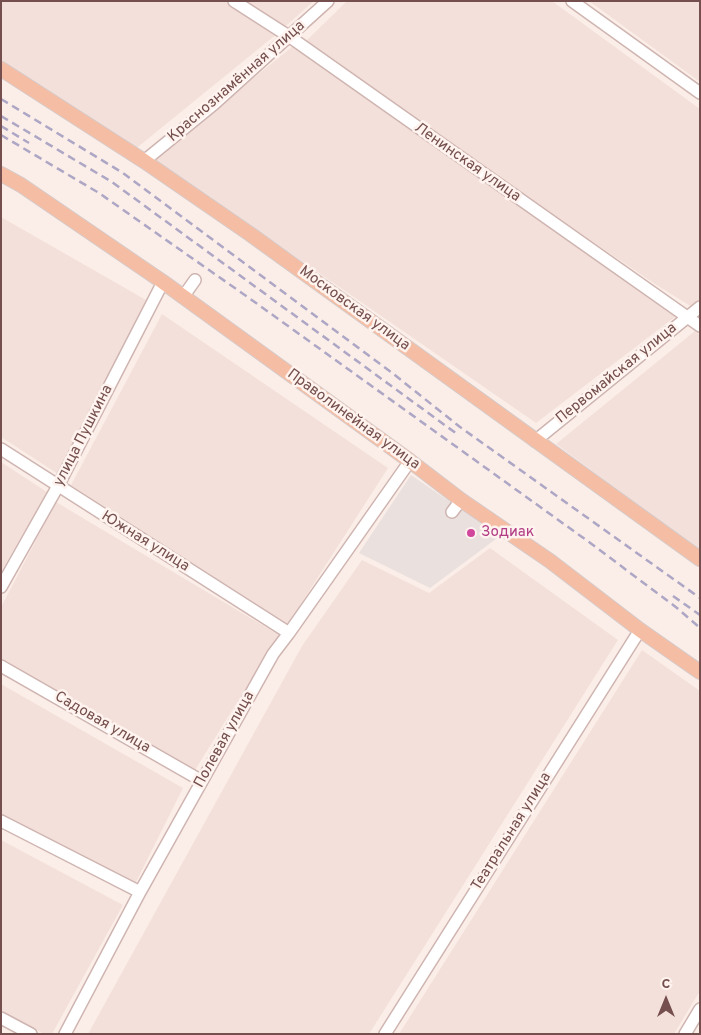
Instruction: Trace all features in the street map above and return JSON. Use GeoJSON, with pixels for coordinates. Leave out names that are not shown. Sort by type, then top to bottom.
{"type":"FeatureCollection","features":[{"type":"Feature","properties":{"kind":"main road","name":"Московская улица"},"geometry":{"type":"LineString","coordinates":[[1,69],[144,161],[314,280],[700,559]]}},
{"type":"Feature","properties":{"kind":"main road","name":"Праволинейная улица"},"geometry":{"type":"LineString","coordinates":[[1,174],[21,185],[163,282],[461,500],[550,561],[640,630],[700,672]]}},
{"type":"Feature","properties":{"kind":"street","name":"Ленинская улица"},"geometry":{"type":"LineString","coordinates":[[234,1],[290,37],[700,326]]}},
{"type":"Feature","properties":{"kind":"street","name":"Краснознамённая улица"},"geometry":{"type":"LineString","coordinates":[[144,161],[214,104],[328,1]]}},
{"type":"Feature","properties":{"kind":"street"},"geometry":{"type":"LineString","coordinates":[[572,1],[700,93]]}},
{"type":"Feature","properties":{"kind":"street"},"geometry":{"type":"LineString","coordinates":[[183,297],[195,280]]}},
{"type":"Feature","properties":{"kind":"street","name":"улица Пушкина"},"geometry":{"type":"LineString","coordinates":[[1,587],[58,486],[163,282]]}},
{"type":"Feature","properties":{"kind":"street","name":"Первомайская улица"},"geometry":{"type":"LineString","coordinates":[[535,440],[700,307]]}},
{"type":"Feature","properties":{"kind":"street","name":"Южная улица"},"geometry":{"type":"LineString","coordinates":[[1,449],[290,633]]}},
{"type":"Feature","properties":{"kind":"street","name":"Полевая улица"},"geometry":{"type":"LineString","coordinates":[[65,1034],[140,892],[273,654],[290,633],[410,461]]}},
{"type":"Feature","properties":{"kind":"street"},"geometry":{"type":"LineString","coordinates":[[452,512],[461,500]]}},
{"type":"Feature","properties":{"kind":"street","name":"Театральная улица"},"geometry":{"type":"LineString","coordinates":[[385,1034],[640,630]]}},
{"type":"Feature","properties":{"kind":"street","name":"Садовая улица"},"geometry":{"type":"LineString","coordinates":[[1,666],[202,781]]}},
{"type":"Feature","properties":{"kind":"street"},"geometry":{"type":"LineString","coordinates":[[1,821],[140,892]]}},
{"type":"Feature","properties":{"kind":"street"},"geometry":{"type":"LineString","coordinates":[[685,1034],[700,1010]]}},
{"type":"Feature","properties":{"kind":"street"},"geometry":{"type":"LineString","coordinates":[[1,1018],[31,1034]]}},
{"type":"Feature","properties":{"kind":"shaded area"},"geometry":{"type":"Polygon","coordinates":[[[1,1],[314,1],[278,33],[133,151],[1,63],[1,1]]]}},
{"type":"Feature","properties":{"kind":"shaded area"},"geometry":{"type":"Polygon","coordinates":[[[347,1],[552,1],[700,109],[700,300],[692,307],[658,286],[448,144],[306,41],[347,1]]]}},
{"type":"Feature","properties":{"kind":"shaded area"},"geometry":{"type":"Polygon","coordinates":[[[589,1],[700,1],[700,82],[589,1]]]}},
{"type":"Feature","properties":{"kind":"shaded area"},"geometry":{"type":"Polygon","coordinates":[[[293,46],[369,98],[675,317],[536,423],[154,159],[293,46]]]}},
{"type":"Feature","properties":{"kind":"shaded area"},"geometry":{"type":"Polygon","coordinates":[[[1,217],[146,300],[58,474],[1,437],[1,217]]]}},
{"type":"Feature","properties":{"kind":"shaded area"},"geometry":{"type":"Polygon","coordinates":[[[162,314],[388,468],[288,624],[71,485],[162,314]]]}},
{"type":"Feature","properties":{"kind":"shaded area"},"geometry":{"type":"Polygon","coordinates":[[[695,331],[700,335],[700,551],[556,444],[695,331]]]}},
{"type":"Feature","properties":{"kind":"shaded area"},"geometry":{"type":"Polygon","coordinates":[[[1,462],[47,492],[1,572],[1,462]]]}},
{"type":"Feature","properties":{"kind":"shaded area"},"geometry":{"type":"Polygon","coordinates":[[[411,475],[500,536],[430,588],[359,553],[411,475]]]}},
{"type":"Feature","properties":{"kind":"shaded area"},"geometry":{"type":"Polygon","coordinates":[[[56,502],[279,635],[192,775],[1,658],[1,607],[56,502]]]}},
{"type":"Feature","properties":{"kind":"shaded area"},"geometry":{"type":"Polygon","coordinates":[[[490,548],[618,640],[369,1034],[88,1034],[302,646],[362,560],[429,593],[490,548]]]}},
{"type":"Feature","properties":{"kind":"shaded area"},"geometry":{"type":"Polygon","coordinates":[[[642,650],[700,691],[700,991],[674,1034],[399,1034],[642,650]]]}},
{"type":"Feature","properties":{"kind":"shaded area"},"geometry":{"type":"Polygon","coordinates":[[[1,684],[183,788],[135,884],[1,817],[1,684]]]}},
{"type":"Feature","properties":{"kind":"shaded area"},"geometry":{"type":"Polygon","coordinates":[[[1,840],[123,905],[52,1034],[44,1034],[1,1010],[1,840]]]}},
{"type":"Feature","properties":{"kind":"railway"},"geometry":{"type":"LineString","coordinates":[[1,99],[123,173],[391,372],[460,427],[700,598]]}},
{"type":"Feature","properties":{"kind":"railway"},"geometry":{"type":"LineString","coordinates":[[1,116],[112,182],[457,434]]}},
{"type":"Feature","properties":{"kind":"railway"},"geometry":{"type":"LineString","coordinates":[[1,126],[29,143]]}},
{"type":"Feature","properties":{"kind":"railway"},"geometry":{"type":"LineString","coordinates":[[1,135],[99,193],[249,298],[589,542],[677,608],[700,628]]}},
{"type":"Feature","properties":{"kind":"railway"},"geometry":{"type":"LineString","coordinates":[[673,596],[700,615]]}},
{"type":"Feature","properties":{"kind":"place","name":"Зодиак"},"geometry":{"type":"Point","coordinates":[471,533]}}]}
